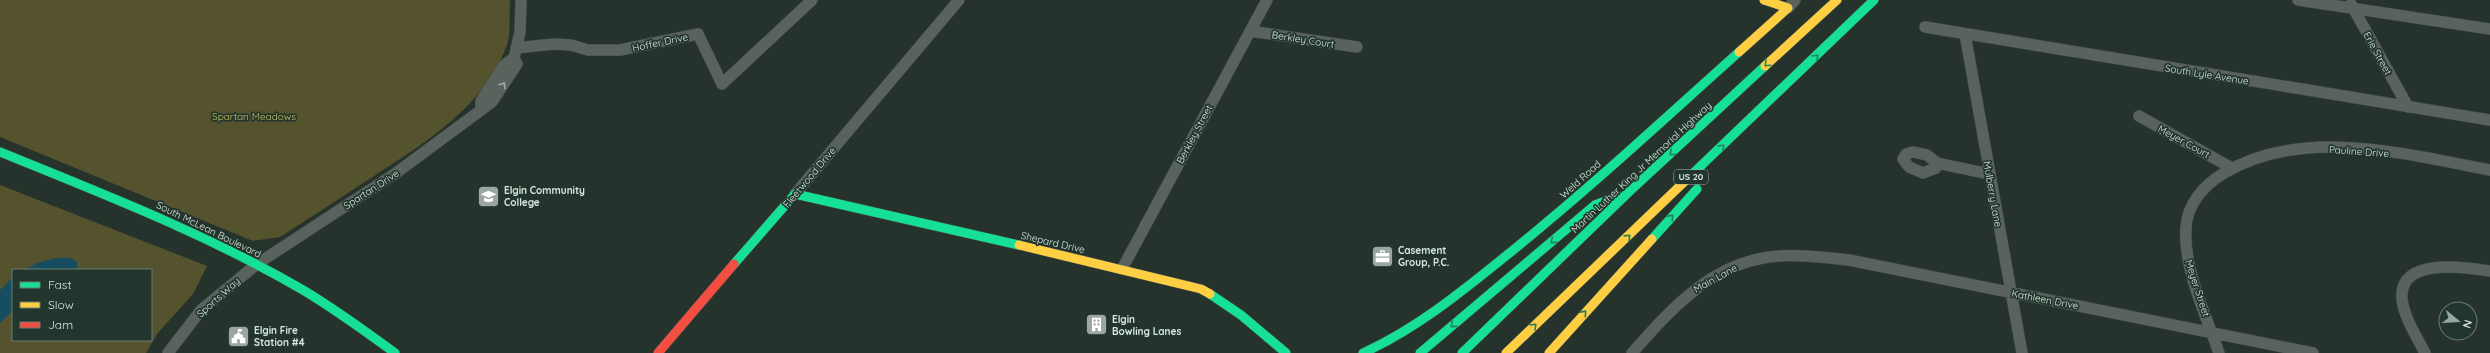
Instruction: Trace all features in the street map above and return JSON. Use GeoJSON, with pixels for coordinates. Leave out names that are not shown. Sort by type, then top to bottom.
{"type":"FeatureCollection","features":[{"type":"Feature","properties":{"kind":"main road"},"geometry":{"type":"LineString","coordinates":[[1764,0],[1788,8]]}},
{"type":"Feature","properties":{"kind":"main road","name":"Martin Luther King Jr Memorial Highway"},"geometry":{"type":"LineString","coordinates":[[1462,353],[1632,190],[1837,0]]}},
{"type":"Feature","properties":{"kind":"main road","name":"US 20"},"geometry":{"type":"LineString","coordinates":[[1506,353],[1768,104],[1874,0]]}},
{"type":"Feature","properties":{"kind":"main road","name":"Weld Road"},"geometry":{"type":"LineString","coordinates":[[1363,353],[1383,345],[1460,294],[1548,222],[1788,8]]}},
{"type":"Feature","properties":{"kind":"main road"},"geometry":{"type":"LineString","coordinates":[[1736,146],[1768,104]]}},
{"type":"Feature","properties":{"kind":"main road","name":"South McLean Boulevard"},"geometry":{"type":"LineString","coordinates":[[0,152],[170,221],[257,264],[332,307],[394,353]]}},
{"type":"Feature","properties":{"kind":"main road"},"geometry":{"type":"LineString","coordinates":[[1549,353],[1704,181]]}},
{"type":"Feature","properties":{"kind":"main road"},"geometry":{"type":"LineString","coordinates":[[1420,353],[1595,205],[1632,190]]}},
{"type":"Feature","properties":{"kind":"main road","name":"Shepard Drive"},"geometry":{"type":"LineString","coordinates":[[795,194],[1122,269],[1201,289],[1226,302],[1253,321],[1263,336],[1286,353]]}},
{"type":"Feature","properties":{"kind":"main road","name":"Fleetwood Drive"},"geometry":{"type":"LineString","coordinates":[[658,353],[795,194]]}},
{"type":"Feature","properties":{"kind":"street","name":"Spartan Drive"},"geometry":{"type":"LineString","coordinates":[[257,264],[396,174],[481,108],[492,102],[517,64],[515,53],[520,32],[521,0]]}},
{"type":"Feature","properties":{"kind":"street","name":"Hoffer Drive"},"geometry":{"type":"LineString","coordinates":[[515,53],[554,44],[571,45],[588,50],[613,51],[698,34],[722,84],[812,0]]}},
{"type":"Feature","properties":{"kind":"street","name":"Fleetwood Drive"},"geometry":{"type":"LineString","coordinates":[[795,194],[959,0]]}},
{"type":"Feature","properties":{"kind":"street","name":"Berkley Street"},"geometry":{"type":"LineString","coordinates":[[1122,269],[1267,0]]}},
{"type":"Feature","properties":{"kind":"street","name":"Weld Road"},"geometry":{"type":"LineString","coordinates":[[1788,8],[1795,0]]}},
{"type":"Feature","properties":{"kind":"street"},"geometry":{"type":"LineString","coordinates":[[2298,0],[2351,4],[2490,29]]}},
{"type":"Feature","properties":{"kind":"street","name":"Erie Street"},"geometry":{"type":"LineString","coordinates":[[2351,4],[2408,107]]}},
{"type":"Feature","properties":{"kind":"street","name":"South Lyle Avenue"},"geometry":{"type":"LineString","coordinates":[[1925,27],[2490,120]]}},
{"type":"Feature","properties":{"kind":"street","name":"Berkley Court"},"geometry":{"type":"LineString","coordinates":[[1250,30],[1357,47]]}},
{"type":"Feature","properties":{"kind":"street","name":"Mulberry Lane"},"geometry":{"type":"LineString","coordinates":[[1965,34],[2022,353]]}},
{"type":"Feature","properties":{"kind":"street","name":"Meyer Court"},"geometry":{"type":"LineString","coordinates":[[2139,116],[2230,167]]}},
{"type":"Feature","properties":{"kind":"street","name":"Pauline Drive"},"geometry":{"type":"LineString","coordinates":[[2230,167],[2263,154],[2315,148],[2376,151],[2490,170]]}},
{"type":"Feature","properties":{"kind":"street"},"geometry":{"type":"LineString","coordinates":[[1937,163],[1989,174]]}},
{"type":"Feature","properties":{"kind":"street","name":"Meyer Street"},"geometry":{"type":"LineString","coordinates":[[2219,353],[2189,264],[2186,249],[2186,217],[2197,195],[2230,167]]}},
{"type":"Feature","properties":{"kind":"street","name":"Kathleen Drive"},"geometry":{"type":"LineString","coordinates":[[1775,256],[1850,260],[2313,353]]}},
{"type":"Feature","properties":{"kind":"street","name":"Main Lane"},"geometry":{"type":"LineString","coordinates":[[1632,353],[1691,290],[1738,265],[1757,259],[1775,256]]}},
{"type":"Feature","properties":{"kind":"street","name":"Sports Way"},"geometry":{"type":"LineString","coordinates":[[168,353],[201,310],[257,264]]}},
{"type":"Feature","properties":{"kind":"street"},"geometry":{"type":"LineString","coordinates":[[2424,353],[2402,299],[2403,288],[2408,278],[2418,271],[2446,266],[2490,271]]}},
{"type":"Feature","properties":{"kind":"green space","name":"Spartan Meadows"},"geometry":{"type":"Polygon","coordinates":[[[0,0],[510,0],[507,45],[497,67],[484,87],[469,105],[433,136],[413,150],[280,237],[253,241],[0,137],[0,0]]]}},
{"type":"Feature","properties":{"kind":"green space"},"geometry":{"type":"Polygon","coordinates":[[[0,185],[207,266],[193,294],[157,334],[146,353],[0,353],[0,185]]]}},
{"type":"Feature","properties":{"kind":"water"},"geometry":{"type":"Polygon","coordinates":[[[55,258],[71,258],[77,262],[77,268],[26,269],[37,263],[55,258]]]}},
{"type":"Feature","properties":{"kind":"water"},"geometry":{"type":"Polygon","coordinates":[[[12,278],[12,312],[0,323],[0,290],[12,278]]]}},
{"type":"Feature","properties":{"kind":"traffic: fast"},"geometry":{"type":"LineString","coordinates":[[1684,182],[1874,0]]}},
{"type":"Feature","properties":{"kind":"traffic: fast"},"geometry":{"type":"LineString","coordinates":[[1363,353],[1398,336],[1415,325],[1481,276],[1589,186],[1739,52]]}},
{"type":"Feature","properties":{"kind":"traffic: fast"},"geometry":{"type":"LineString","coordinates":[[1462,353],[1631,190],[1765,66]]}},
{"type":"Feature","properties":{"kind":"traffic: fast"},"geometry":{"type":"LineString","coordinates":[[0,152],[154,215],[230,250],[267,269],[315,297],[350,320],[395,353]]}},
{"type":"Feature","properties":{"kind":"traffic: fast"},"geometry":{"type":"LineString","coordinates":[[1652,239],[1697,189]]}},
{"type":"Feature","properties":{"kind":"traffic: fast"},"geometry":{"type":"LineString","coordinates":[[734,264],[795,194],[1019,245]]}},
{"type":"Feature","properties":{"kind":"traffic: fast"},"geometry":{"type":"LineString","coordinates":[[1420,353],[1595,205],[1618,196]]}},
{"type":"Feature","properties":{"kind":"traffic: fast"},"geometry":{"type":"LineString","coordinates":[[1210,294],[1231,307],[1286,353]]}},
{"type":"Feature","properties":{"kind":"traffic: slow"},"geometry":{"type":"LineString","coordinates":[[1764,0],[1788,8]]}},
{"type":"Feature","properties":{"kind":"traffic: slow"},"geometry":{"type":"LineString","coordinates":[[1765,66],[1837,0]]}},
{"type":"Feature","properties":{"kind":"traffic: slow"},"geometry":{"type":"LineString","coordinates":[[1739,52],[1788,8]]}},
{"type":"Feature","properties":{"kind":"traffic: slow"},"geometry":{"type":"LineString","coordinates":[[1506,353],[1684,182]]}},
{"type":"Feature","properties":{"kind":"traffic: slow"},"geometry":{"type":"LineString","coordinates":[[1549,353],[1652,239]]}},
{"type":"Feature","properties":{"kind":"traffic: slow"},"geometry":{"type":"LineString","coordinates":[[1019,245],[1201,289],[1210,294]]}},
{"type":"Feature","properties":{"kind":"traffic: jam"},"geometry":{"type":"LineString","coordinates":[[658,353],[734,264]]}},
{"type":"Feature","properties":{"kind":"place","name":"Elgin Community College"},"geometry":{"type":"Point","coordinates":[488,196]}},
{"type":"Feature","properties":{"kind":"place","name":"Casement Group, P.C."},"geometry":{"type":"Point","coordinates":[1383,256]}},
{"type":"Feature","properties":{"kind":"place","name":"Elgin Bowling Lanes"},"geometry":{"type":"Point","coordinates":[1097,325]}},
{"type":"Feature","properties":{"kind":"place","name":"Elgin Fire Station #4"},"geometry":{"type":"Point","coordinates":[239,336]}}]}
